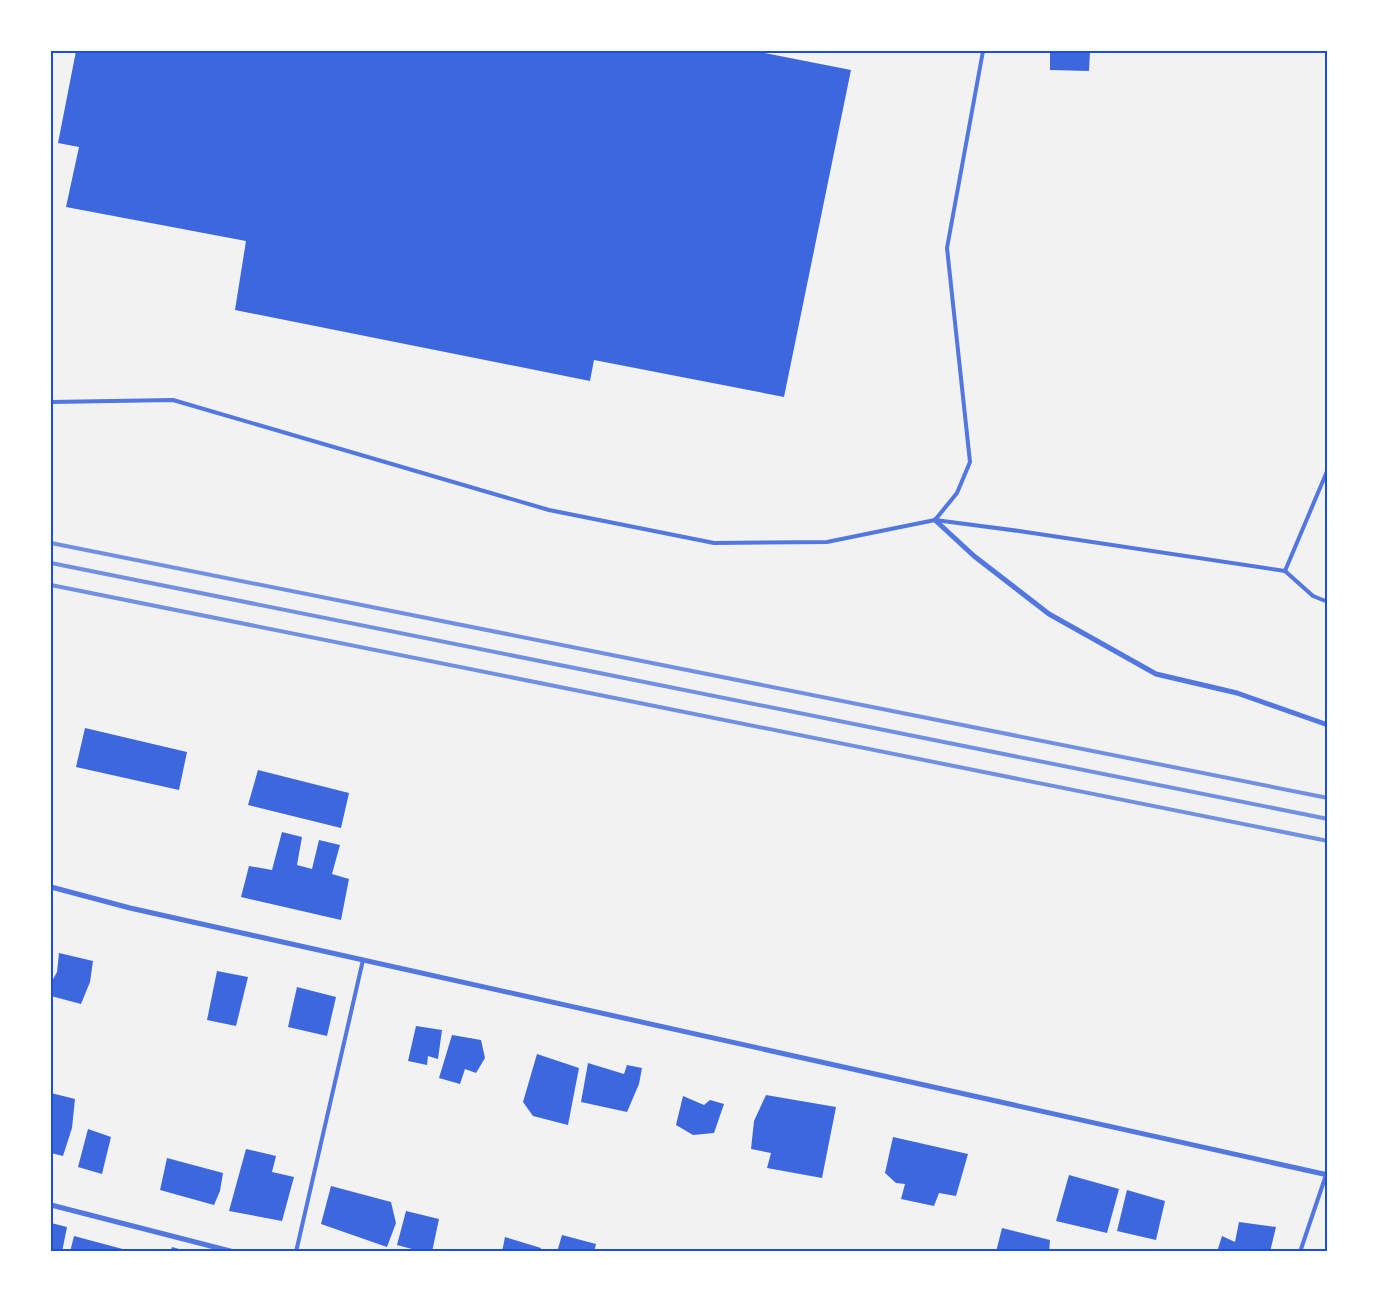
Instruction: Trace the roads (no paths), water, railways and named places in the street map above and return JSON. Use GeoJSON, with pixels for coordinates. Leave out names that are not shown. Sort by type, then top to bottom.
{"type":"FeatureCollection","features":[{"type":"Feature","properties":{"kind":"street"},"geometry":{"type":"LineString","coordinates":[[935,520],[974,556],[1049,614],[1156,674],[1237,693],[1328,725]]}},
{"type":"Feature","properties":{"kind":"street"},"geometry":{"type":"LineString","coordinates":[[51,887],[130,908],[1327,1175]]}},
{"type":"Feature","properties":{"kind":"street"},"geometry":{"type":"LineString","coordinates":[[51,1205],[234,1252]]}},
{"type":"Feature","properties":{"kind":"lane"},"geometry":{"type":"LineString","coordinates":[[935,520],[957,493],[970,462],[947,248],[983,51]]}},
{"type":"Feature","properties":{"kind":"lane"},"geometry":{"type":"LineString","coordinates":[[51,402],[173,400],[549,510],[714,544],[827,542],[935,520],[1285,571],[1313,596],[1328,602]]}},
{"type":"Feature","properties":{"kind":"lane"},"geometry":{"type":"LineString","coordinates":[[1285,571],[1328,469]]}},
{"type":"Feature","properties":{"kind":"lane"},"geometry":{"type":"LineString","coordinates":[[296,1252],[363,960]]}},
{"type":"Feature","properties":{"kind":"lane"},"geometry":{"type":"LineString","coordinates":[[1300,1252],[1327,1175]]}},
{"type":"Feature","properties":{"kind":"railway"},"geometry":{"type":"LineString","coordinates":[[51,543],[1328,798]]}},
{"type":"Feature","properties":{"kind":"railway"},"geometry":{"type":"LineString","coordinates":[[51,563],[1328,819]]}},
{"type":"Feature","properties":{"kind":"railway"},"geometry":{"type":"LineString","coordinates":[[51,585],[1328,841]]}}]}
